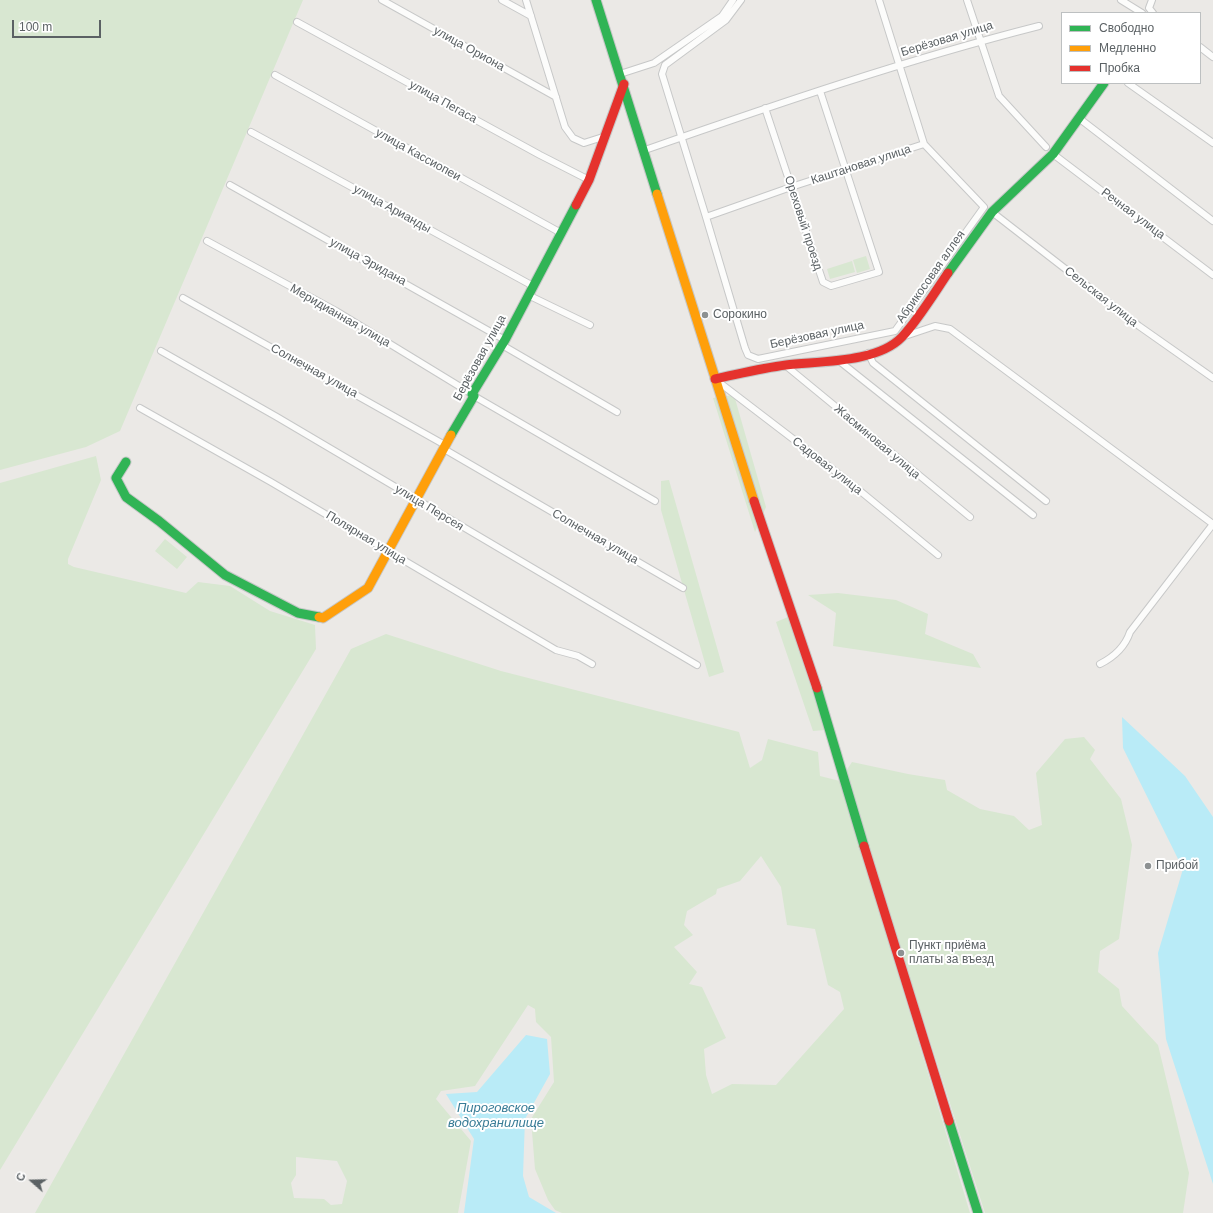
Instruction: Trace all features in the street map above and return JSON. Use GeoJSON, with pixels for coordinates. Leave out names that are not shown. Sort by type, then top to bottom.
{"type":"FeatureCollection","features":[{"type":"Feature","properties":{"kind":"street","name":"улица Ориона"},"geometry":{"type":"LineString","coordinates":[[382,0],[556,97]]}},
{"type":"Feature","properties":{"kind":"street"},"geometry":{"type":"LineString","coordinates":[[502,0],[531,16]]}},
{"type":"Feature","properties":{"kind":"street"},"geometry":{"type":"LineString","coordinates":[[526,0],[565,127],[573,138],[584,143],[606,136]]}},
{"type":"Feature","properties":{"kind":"street"},"geometry":{"type":"LineString","coordinates":[[596,0],[645,150],[771,555],[823,704],[838,762],[978,1213]]}},
{"type":"Feature","properties":{"kind":"street"},"geometry":{"type":"LineString","coordinates":[[620,74],[638,70],[654,63],[722,16],[733,0]]}},
{"type":"Feature","properties":{"kind":"street","name":"Берёзовая улица"},"geometry":{"type":"LineString","coordinates":[[740,0],[726,20],[665,65],[662,74],[748,355],[758,359],[895,331],[988,209]]}},
{"type":"Feature","properties":{"kind":"street"},"geometry":{"type":"LineString","coordinates":[[879,0],[901,66],[924,144]]}},
{"type":"Feature","properties":{"kind":"street"},"geometry":{"type":"LineString","coordinates":[[967,0],[999,96],[1046,147]]}},
{"type":"Feature","properties":{"kind":"street"},"geometry":{"type":"LineString","coordinates":[[1121,0],[1140,12]]}},
{"type":"Feature","properties":{"kind":"street"},"geometry":{"type":"LineString","coordinates":[[1152,0],[1149,8],[1153,12]]}},
{"type":"Feature","properties":{"kind":"street","name":"улица Пегаса"},"geometry":{"type":"LineString","coordinates":[[297,22],[540,155],[590,180]]}},
{"type":"Feature","properties":{"kind":"street","name":"Берёзовая улица"},"geometry":{"type":"LineString","coordinates":[[645,150],[765,108],[981,41],[1039,26]]}},
{"type":"Feature","properties":{"kind":"street"},"geometry":{"type":"LineString","coordinates":[[1201,48],[1213,57]]}},
{"type":"Feature","properties":{"kind":"street","name":"улица Кассиопеи"},"geometry":{"type":"LineString","coordinates":[[275,75],[561,233]]}},
{"type":"Feature","properties":{"kind":"street","name":"Берёзовая улица"},"geometry":{"type":"LineString","coordinates":[[126,462],[116,478],[126,497],[159,521],[225,575],[298,613],[323,618],[341,606],[353,601],[368,588],[473,395],[504,342],[590,180],[624,84]]}},
{"type":"Feature","properties":{"kind":"street","name":"Абрикосовая аллея"},"geometry":{"type":"LineString","coordinates":[[715,379],[785,365],[838,360],[893,346],[902,337],[988,209],[1053,154],[1080,119],[1103,84]]}},
{"type":"Feature","properties":{"kind":"street"},"geometry":{"type":"LineString","coordinates":[[1129,84],[1213,143]]}},
{"type":"Feature","properties":{"kind":"street"},"geometry":{"type":"LineString","coordinates":[[820,91],[845,170]]}},
{"type":"Feature","properties":{"kind":"street","name":"Ореховый проезд"},"geometry":{"type":"LineString","coordinates":[[765,108],[822,282],[831,286],[879,272],[845,170]]}},
{"type":"Feature","properties":{"kind":"street"},"geometry":{"type":"LineString","coordinates":[[1080,119],[1213,221]]}},
{"type":"Feature","properties":{"kind":"street","name":"улица Арианды"},"geometry":{"type":"LineString","coordinates":[[251,132],[533,286]]}},
{"type":"Feature","properties":{"kind":"street","name":"Каштановая улица"},"geometry":{"type":"LineString","coordinates":[[706,217],[791,187],[924,144]]}},
{"type":"Feature","properties":{"kind":"street","name":"Сельская улица"},"geometry":{"type":"LineString","coordinates":[[924,144],[988,209],[1139,326],[1213,378]]}},
{"type":"Feature","properties":{"kind":"street","name":"Речная улица"},"geometry":{"type":"LineString","coordinates":[[1053,154],[1213,275]]}},
{"type":"Feature","properties":{"kind":"street","name":"улица Эридана"},"geometry":{"type":"LineString","coordinates":[[230,185],[504,342],[617,412]]}},
{"type":"Feature","properties":{"kind":"street","name":"Меридианная улица"},"geometry":{"type":"LineString","coordinates":[[207,241],[336,312],[473,395],[655,501]]}},
{"type":"Feature","properties":{"kind":"street"},"geometry":{"type":"LineString","coordinates":[[528,295],[590,325]]}},
{"type":"Feature","properties":{"kind":"street","name":"Солнечная улица"},"geometry":{"type":"LineString","coordinates":[[183,298],[445,447],[683,588]]}},
{"type":"Feature","properties":{"kind":"street"},"geometry":{"type":"LineString","coordinates":[[902,337],[935,326],[950,329],[1213,524],[1130,632],[1128,638],[1116,655],[1100,664]]}},
{"type":"Feature","properties":{"kind":"street","name":"улица Персея"},"geometry":{"type":"LineString","coordinates":[[161,351],[277,417],[696,665]]}},
{"type":"Feature","properties":{"kind":"street"},"geometry":{"type":"LineString","coordinates":[[868,353],[873,362],[1046,500]]}},
{"type":"Feature","properties":{"kind":"street"},"geometry":{"type":"LineString","coordinates":[[838,360],[1033,515]]}},
{"type":"Feature","properties":{"kind":"street","name":"Жасминовая улица"},"geometry":{"type":"LineString","coordinates":[[785,365],[970,517]]}},
{"type":"Feature","properties":{"kind":"street","name":"Садовая улица"},"geometry":{"type":"LineString","coordinates":[[715,379],[938,554]]}},
{"type":"Feature","properties":{"kind":"street","name":"Полярная улица"},"geometry":{"type":"LineString","coordinates":[[140,408],[388,550],[556,650],[578,656],[592,664]]}},
{"type":"Feature","properties":{"kind":"green space"},"geometry":{"type":"Polygon","coordinates":[[[0,0],[303,0],[120,431],[86,447],[0,470],[0,0]]]}},
{"type":"Feature","properties":{"kind":"green space"},"geometry":{"type":"Polygon","coordinates":[[[866,256],[870,269],[857,273],[853,260],[866,256]]]}},
{"type":"Feature","properties":{"kind":"green space"},"geometry":{"type":"Polygon","coordinates":[[[852,261],[855,272],[830,279],[827,269],[852,261]]]}},
{"type":"Feature","properties":{"kind":"green space"},"geometry":{"type":"Polygon","coordinates":[[[734,395],[766,507],[755,532],[713,398],[734,395]]]}},
{"type":"Feature","properties":{"kind":"green space"},"geometry":{"type":"Polygon","coordinates":[[[96,456],[101,480],[68,559],[68,564],[74,567],[186,593],[198,582],[230,586],[270,611],[315,625],[316,649],[0,1170],[0,483],[96,456]]]}},
{"type":"Feature","properties":{"kind":"green space"},"geometry":{"type":"Polygon","coordinates":[[[669,480],[724,672],[709,677],[661,510],[661,481],[669,480]]]}},
{"type":"Feature","properties":{"kind":"green space"},"geometry":{"type":"Polygon","coordinates":[[[165,539],[187,557],[177,569],[155,551],[165,539]]]}},
{"type":"Feature","properties":{"kind":"green space"},"geometry":{"type":"Polygon","coordinates":[[[838,593],[896,600],[928,614],[925,634],[973,654],[981,668],[833,646],[836,613],[808,595],[838,593]]]}},
{"type":"Feature","properties":{"kind":"green space"},"geometry":{"type":"Polygon","coordinates":[[[788,617],[825,730],[813,731],[776,622],[788,617]]]}},
{"type":"Feature","properties":{"kind":"green space"},"geometry":{"type":"Polygon","coordinates":[[[386,634],[501,671],[739,732],[750,768],[762,760],[768,739],[818,752],[820,776],[840,781],[970,1213],[562,1213],[555,1210],[548,1200],[535,1169],[531,1119],[554,1082],[551,1037],[536,1022],[535,1009],[528,1005],[475,1086],[441,1091],[436,1099],[471,1141],[458,1213],[35,1213],[351,649],[386,634]],[[761,856],[740,881],[717,889],[716,894],[687,911],[684,925],[693,935],[674,947],[697,972],[689,984],[702,987],[726,1038],[704,1049],[706,1075],[712,1094],[732,1084],[776,1085],[844,1009],[840,992],[828,985],[815,929],[787,925],[781,887],[761,856]],[[296,1157],[296,1175],[291,1183],[294,1198],[324,1199],[331,1205],[342,1204],[347,1181],[337,1161],[296,1157]]]}},
{"type":"Feature","properties":{"kind":"green space"},"geometry":{"type":"Polygon","coordinates":[[[1084,737],[1095,750],[1090,759],[1121,799],[1132,845],[1119,939],[1100,951],[1098,972],[1119,989],[1122,1006],[1158,1045],[1189,1173],[1183,1213],[985,1213],[848,784],[846,771],[852,762],[945,780],[947,790],[980,809],[1014,816],[1029,830],[1042,825],[1036,773],[1065,739],[1084,737]]]}},
{"type":"Feature","properties":{"kind":"water"},"geometry":{"type":"Polygon","coordinates":[[[1122,717],[1185,776],[1213,817],[1213,1184],[1166,1039],[1158,953],[1183,869],[1123,748],[1122,717]]]}},
{"type":"Feature","properties":{"kind":"water","name":"Пироговское водохранилище"},"geometry":{"type":"Polygon","coordinates":[[[526,1035],[547,1039],[550,1074],[525,1119],[523,1176],[529,1197],[556,1213],[464,1213],[474,1139],[446,1094],[477,1092],[526,1035]]]}},
{"type":"Feature","properties":{"kind":"traffic: fast"},"geometry":{"type":"LineString","coordinates":[[596,0],[657,194]]}},
{"type":"Feature","properties":{"kind":"traffic: fast"},"geometry":{"type":"LineString","coordinates":[[948,273],[992,212],[1053,154],[1103,84]]}},
{"type":"Feature","properties":{"kind":"traffic: fast"},"geometry":{"type":"LineString","coordinates":[[451,435],[474,396],[472,394],[505,340],[576,205]]}},
{"type":"Feature","properties":{"kind":"traffic: fast"},"geometry":{"type":"LineString","coordinates":[[126,462],[116,478],[126,497],[159,521],[225,575],[298,613],[319,617]]}},
{"type":"Feature","properties":{"kind":"traffic: fast"},"geometry":{"type":"LineString","coordinates":[[817,688],[864,846]]}},
{"type":"Feature","properties":{"kind":"traffic: fast"},"geometry":{"type":"LineString","coordinates":[[949,1121],[978,1213]]}},
{"type":"Feature","properties":{"kind":"traffic: slow"},"geometry":{"type":"LineString","coordinates":[[657,194],[754,501]]}},
{"type":"Feature","properties":{"kind":"traffic: slow"},"geometry":{"type":"LineString","coordinates":[[319,617],[323,618],[368,588],[451,435]]}},
{"type":"Feature","properties":{"kind":"traffic: jam"},"geometry":{"type":"LineString","coordinates":[[576,205],[589,180],[624,84]]}},
{"type":"Feature","properties":{"kind":"traffic: jam"},"geometry":{"type":"LineString","coordinates":[[715,379],[777,366],[848,359],[878,352],[891,346],[902,337],[948,273]]}},
{"type":"Feature","properties":{"kind":"traffic: jam"},"geometry":{"type":"LineString","coordinates":[[754,501],[817,688]]}},
{"type":"Feature","properties":{"kind":"traffic: jam"},"geometry":{"type":"LineString","coordinates":[[864,846],[949,1121]]}},
{"type":"Feature","properties":{"kind":"place","name":"Сорокино"},"geometry":{"type":"Point","coordinates":[705,315]}},
{"type":"Feature","properties":{"kind":"place","name":"Прибой"},"geometry":{"type":"Point","coordinates":[1148,866]}},
{"type":"Feature","properties":{"kind":"place","name":"Пункт приёма платы за въезд"},"geometry":{"type":"Point","coordinates":[901,953]}}]}
